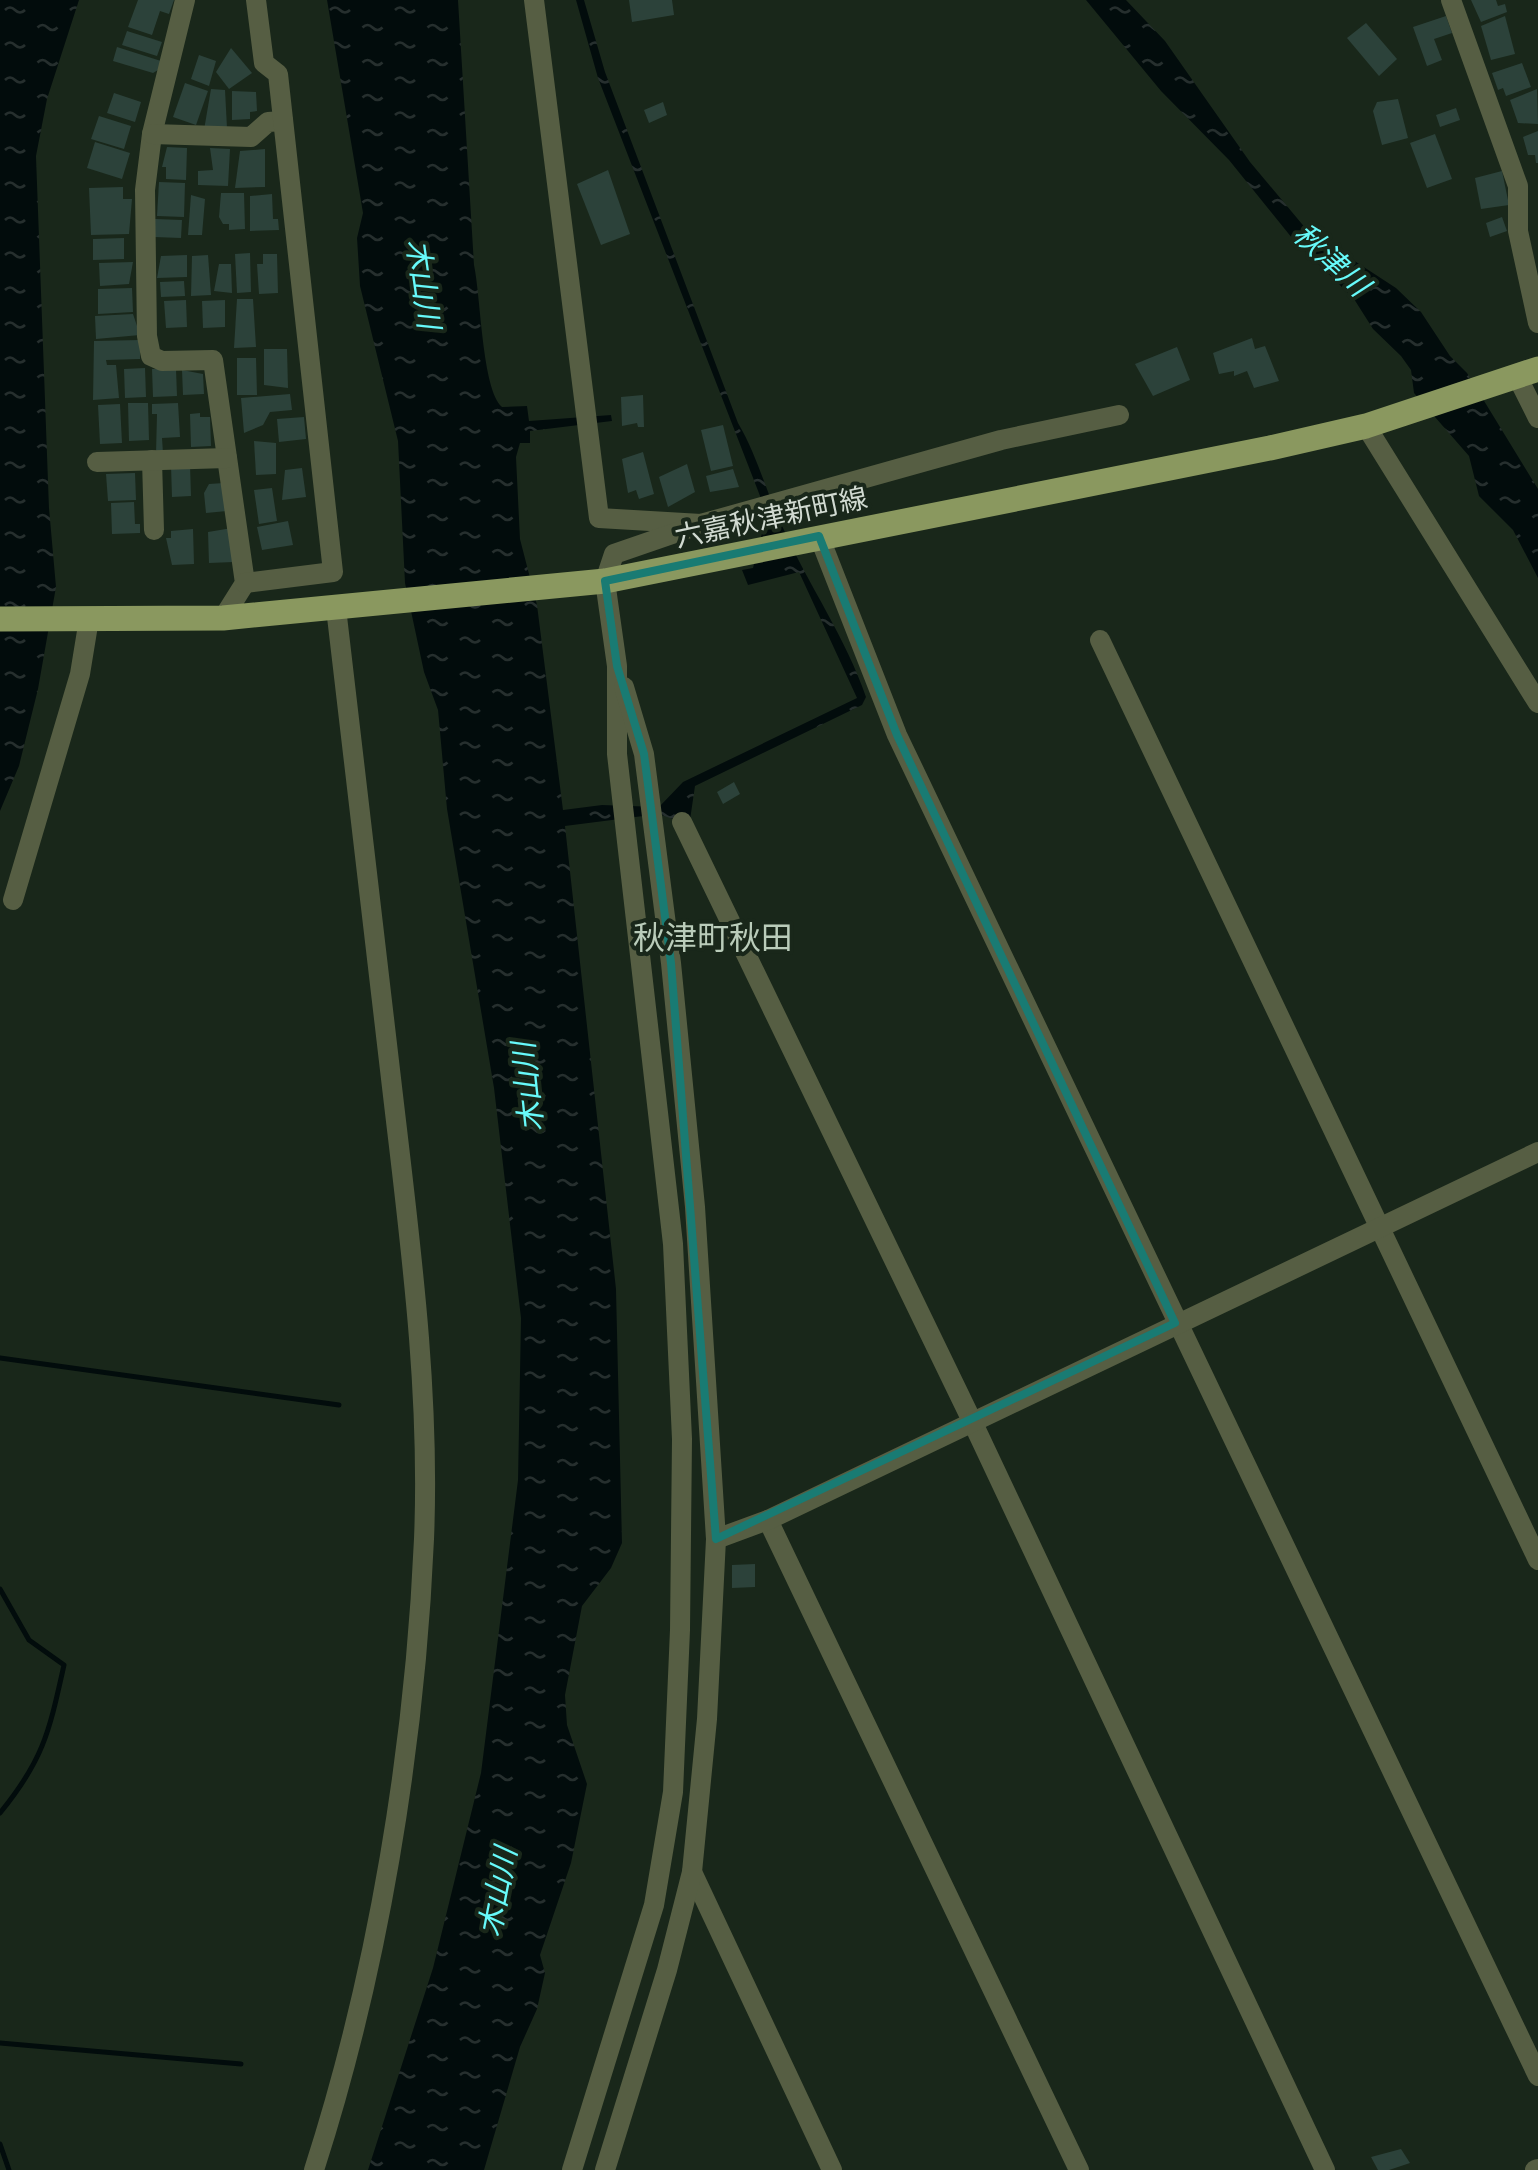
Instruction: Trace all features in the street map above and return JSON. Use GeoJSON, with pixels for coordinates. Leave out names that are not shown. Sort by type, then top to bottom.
{"type":"FeatureCollection","features":[{"type":"Feature","properties":{"kind":"main road","name":"六嘉秋津新町線"},"geometry":{"type":"LineString","coordinates":[[0,619],[223,618],[605,581],[1148,474],[1366,426],[1528,372]]}},
{"type":"Feature","properties":{"kind":"street"},"geometry":{"type":"LineString","coordinates":[[185,0],[152,134],[145,230],[151,356],[162,362],[213,360],[244,584],[223,618]]}},
{"type":"Feature","properties":{"kind":"street"},"geometry":{"type":"LineString","coordinates":[[244,584],[333,572],[278,74],[264,63],[256,0]]}},
{"type":"Feature","properties":{"kind":"street"},"geometry":{"type":"LineString","coordinates":[[534,0],[599,518],[701,524]]}},
{"type":"Feature","properties":{"kind":"street"},"geometry":{"type":"LineString","coordinates":[[1451,0],[1518,186],[1518,231],[1538,323]]}},
{"type":"Feature","properties":{"kind":"street"},"geometry":{"type":"LineString","coordinates":[[152,134],[250,137],[268,122],[284,121]]}},
{"type":"Feature","properties":{"kind":"street"},"geometry":{"type":"LineString","coordinates":[[1528,372],[1538,418]]}},
{"type":"Feature","properties":{"kind":"street"},"geometry":{"type":"LineString","coordinates":[[572,2170],[654,1905],[673,1792],[680,1630],[682,1439],[673,1244],[617,754],[617,666],[605,581],[614,554],[701,524],[1001,440],[1119,415]]}},
{"type":"Feature","properties":{"kind":"street"},"geometry":{"type":"LineString","coordinates":[[1366,426],[1538,702]]}},
{"type":"Feature","properties":{"kind":"street"},"geometry":{"type":"LineString","coordinates":[[97,462],[226,458]]}},
{"type":"Feature","properties":{"kind":"street"},"geometry":{"type":"LineString","coordinates":[[152,460],[154,530]]}},
{"type":"Feature","properties":{"kind":"street"},"geometry":{"type":"LineString","coordinates":[[819,536],[897,735],[1538,2076]]}},
{"type":"Feature","properties":{"kind":"street"},"geometry":{"type":"LineString","coordinates":[[314,2170],[338,2093],[380,1904],[412,1694],[424,1537],[420,1328],[336,608]]}},
{"type":"Feature","properties":{"kind":"street"},"geometry":{"type":"LineString","coordinates":[[13,900],[80,674],[89,619]]}},
{"type":"Feature","properties":{"kind":"street"},"geometry":{"type":"LineString","coordinates":[[1100,640],[1538,1560]]}},
{"type":"Feature","properties":{"kind":"street"},"geometry":{"type":"LineString","coordinates":[[604,2170],[667,1970],[692,1872],[707,1719],[716,1539],[695,1207],[671,963],[644,754],[617,666]]}},
{"type":"Feature","properties":{"kind":"street"},"geometry":{"type":"LineString","coordinates":[[682,822],[972,1421],[1325,2170]]}},
{"type":"Feature","properties":{"kind":"street"},"geometry":{"type":"LineString","coordinates":[[716,1539],[768,1520],[1538,1152]]}},
{"type":"Feature","properties":{"kind":"street"},"geometry":{"type":"LineString","coordinates":[[768,1520],[1079,2170]]}},
{"type":"Feature","properties":{"kind":"street"},"geometry":{"type":"LineString","coordinates":[[692,1872],[832,2170]]}},
{"type":"Feature","properties":{"kind":"highlighted area"},"geometry":{"type":"Polygon","coordinates":[[[819,536],[897,735],[1175,1323],[716,1539],[671,963],[644,754],[617,666],[605,581],[819,536]]]}},
{"type":"Feature","properties":{"kind":"water"},"geometry":{"type":"Polygon","coordinates":[[[0,0],[79,0],[47,99],[36,156],[49,508],[56,587],[38,689],[19,766],[0,811],[0,0]]]}},
{"type":"Feature","properties":{"kind":"water","name":"木山川"},"geometry":{"type":"Polygon","coordinates":[[[327,0],[458,0],[474,265],[486,363],[495,397],[502,407],[527,406],[529,421],[611,415],[612,421],[530,431],[530,443],[520,443],[516,457],[520,539],[537,605],[563,810],[602,805],[659,807],[683,782],[857,698],[799,572],[748,585],[742,570],[753,568],[767,514],[598,78],[576,0],[584,0],[605,72],[738,423],[784,530],[866,697],[862,705],[695,786],[690,820],[681,822],[659,814],[565,826],[616,1289],[622,1543],[611,1568],[582,1606],[565,1695],[567,1725],[587,1784],[571,1863],[540,1955],[545,1973],[537,2009],[520,2047],[484,2170],[368,2170],[433,1968],[481,1773],[518,1480],[521,1318],[494,1088],[447,809],[438,710],[424,672],[405,583],[398,441],[360,286],[357,238],[363,213],[327,0]]]}},
{"type":"Feature","properties":{"kind":"water","name":"秋津川"},"geometry":{"type":"Polygon","coordinates":[[[1086,0],[1126,0],[1165,41],[1250,162],[1307,230],[1396,288],[1421,312],[1450,356],[1467,373],[1538,489],[1538,578],[1513,530],[1479,496],[1469,456],[1414,393],[1411,370],[1401,356],[1373,329],[1354,299],[1292,238],[1229,160],[1161,91],[1086,0]]]}},
{"type":"Feature","properties":{"kind":"building"},"geometry":{"type":"Polygon","coordinates":[[[138,0],[174,0],[169,14],[160,11],[152,35],[128,27],[138,0]]]}},
{"type":"Feature","properties":{"kind":"building"},"geometry":{"type":"Polygon","coordinates":[[[629,0],[672,0],[674,15],[632,22],[629,0]]]}},
{"type":"Feature","properties":{"kind":"building"},"geometry":{"type":"Polygon","coordinates":[[[1471,0],[1496,0],[1498,6],[1505,4],[1507,12],[1481,22],[1471,0]]]}},
{"type":"Feature","properties":{"kind":"building"},"geometry":{"type":"Polygon","coordinates":[[[1446,16],[1452,33],[1434,39],[1442,60],[1427,66],[1413,27],[1446,16]]]}},
{"type":"Feature","properties":{"kind":"building"},"geometry":{"type":"Polygon","coordinates":[[[1505,16],[1515,54],[1491,60],[1481,26],[1505,16]]]}},
{"type":"Feature","properties":{"kind":"building"},"geometry":{"type":"Polygon","coordinates":[[[1366,23],[1397,59],[1379,76],[1347,38],[1366,23]]]}},
{"type":"Feature","properties":{"kind":"building"},"geometry":{"type":"Polygon","coordinates":[[[127,31],[162,42],[157,56],[122,45],[127,31]]]}},
{"type":"Feature","properties":{"kind":"building"},"geometry":{"type":"Polygon","coordinates":[[[117,47],[161,61],[158,70],[153,73],[113,61],[117,47]]]}},
{"type":"Feature","properties":{"kind":"building"},"geometry":{"type":"Polygon","coordinates":[[[231,48],[252,73],[229,89],[216,72],[231,48]]]}},
{"type":"Feature","properties":{"kind":"building"},"geometry":{"type":"Polygon","coordinates":[[[199,55],[216,61],[209,86],[191,79],[199,55]]]}},
{"type":"Feature","properties":{"kind":"building"},"geometry":{"type":"Polygon","coordinates":[[[1522,63],[1531,87],[1506,96],[1503,88],[1498,90],[1492,73],[1522,63]]]}},
{"type":"Feature","properties":{"kind":"building"},"geometry":{"type":"Polygon","coordinates":[[[185,83],[208,91],[196,125],[173,117],[185,83]]]}},
{"type":"Feature","properties":{"kind":"building"},"geometry":{"type":"Polygon","coordinates":[[[211,89],[225,90],[227,128],[204,130],[211,89]]]}},
{"type":"Feature","properties":{"kind":"building"},"geometry":{"type":"Polygon","coordinates":[[[1537,89],[1538,124],[1518,123],[1510,100],[1537,89]]]}},
{"type":"Feature","properties":{"kind":"building"},"geometry":{"type":"Polygon","coordinates":[[[232,91],[256,92],[257,111],[250,112],[250,119],[232,120],[232,91]]]}},
{"type":"Feature","properties":{"kind":"building"},"geometry":{"type":"Polygon","coordinates":[[[114,93],[141,102],[135,122],[107,113],[114,93]]]}},
{"type":"Feature","properties":{"kind":"building"},"geometry":{"type":"Polygon","coordinates":[[[1398,99],[1408,138],[1382,145],[1373,111],[1377,102],[1398,99]]]}},
{"type":"Feature","properties":{"kind":"building"},"geometry":{"type":"Polygon","coordinates":[[[663,102],[667,115],[649,123],[644,110],[663,102]]]}},
{"type":"Feature","properties":{"kind":"building"},"geometry":{"type":"Polygon","coordinates":[[[1456,108],[1460,120],[1440,127],[1436,115],[1456,108]]]}},
{"type":"Feature","properties":{"kind":"building"},"geometry":{"type":"Polygon","coordinates":[[[99,116],[131,126],[124,149],[91,139],[99,116]]]}},
{"type":"Feature","properties":{"kind":"building"},"geometry":{"type":"Polygon","coordinates":[[[1538,131],[1536,163],[1535,155],[1528,155],[1523,137],[1538,131]]]}},
{"type":"Feature","properties":{"kind":"building"},"geometry":{"type":"Polygon","coordinates":[[[1435,134],[1452,179],[1427,188],[1410,143],[1435,134]]]}},
{"type":"Feature","properties":{"kind":"building"},"geometry":{"type":"Polygon","coordinates":[[[95,142],[130,153],[122,179],[87,168],[95,142]]]}},
{"type":"Feature","properties":{"kind":"building"},"geometry":{"type":"Polygon","coordinates":[[[167,147],[187,148],[186,180],[166,179],[166,167],[162,167],[167,147]]]}},
{"type":"Feature","properties":{"kind":"building"},"geometry":{"type":"Polygon","coordinates":[[[210,148],[230,149],[228,186],[198,185],[198,171],[213,170],[210,148]]]}},
{"type":"Feature","properties":{"kind":"building"},"geometry":{"type":"Polygon","coordinates":[[[265,149],[265,187],[235,188],[240,151],[265,149]]]}},
{"type":"Feature","properties":{"kind":"building"},"geometry":{"type":"Polygon","coordinates":[[[608,170],[630,234],[601,245],[577,184],[608,170]]]}},
{"type":"Feature","properties":{"kind":"building"},"geometry":{"type":"Polygon","coordinates":[[[1502,171],[1509,205],[1481,209],[1475,178],[1502,171]]]}},
{"type":"Feature","properties":{"kind":"building"},"geometry":{"type":"Polygon","coordinates":[[[159,182],[185,183],[184,217],[157,216],[159,182]]]}},
{"type":"Feature","properties":{"kind":"building"},"geometry":{"type":"Polygon","coordinates":[[[123,187],[123,199],[132,199],[129,234],[91,235],[89,188],[123,187]]]}},
{"type":"Feature","properties":{"kind":"building"},"geometry":{"type":"Polygon","coordinates":[[[221,193],[244,193],[245,229],[229,230],[229,224],[223,224],[219,217],[221,193]]]}},
{"type":"Feature","properties":{"kind":"building"},"geometry":{"type":"Polygon","coordinates":[[[272,194],[273,219],[278,219],[279,230],[250,231],[250,196],[272,194]]]}},
{"type":"Feature","properties":{"kind":"building"},"geometry":{"type":"Polygon","coordinates":[[[191,195],[205,199],[202,235],[188,235],[191,195]]]}},
{"type":"Feature","properties":{"kind":"building"},"geometry":{"type":"Polygon","coordinates":[[[1502,217],[1507,231],[1490,237],[1486,223],[1502,217]]]}},
{"type":"Feature","properties":{"kind":"building"},"geometry":{"type":"Polygon","coordinates":[[[155,219],[182,220],[181,238],[154,237],[155,219]]]}},
{"type":"Feature","properties":{"kind":"building"},"geometry":{"type":"Polygon","coordinates":[[[124,238],[124,259],[93,260],[93,239],[124,238]]]}},
{"type":"Feature","properties":{"kind":"building"},"geometry":{"type":"Polygon","coordinates":[[[250,253],[251,292],[237,293],[235,254],[250,253]]]}},
{"type":"Feature","properties":{"kind":"building"},"geometry":{"type":"Polygon","coordinates":[[[263,254],[277,254],[278,293],[259,294],[257,264],[263,264],[263,254]]]}},
{"type":"Feature","properties":{"kind":"building"},"geometry":{"type":"Polygon","coordinates":[[[187,255],[187,277],[157,278],[161,256],[187,255]]]}},
{"type":"Feature","properties":{"kind":"building"},"geometry":{"type":"Polygon","coordinates":[[[208,255],[211,295],[191,296],[192,256],[208,255]]]}},
{"type":"Feature","properties":{"kind":"building"},"geometry":{"type":"Polygon","coordinates":[[[133,262],[129,284],[100,286],[99,263],[133,262]]]}},
{"type":"Feature","properties":{"kind":"building"},"geometry":{"type":"Polygon","coordinates":[[[219,264],[231,264],[232,293],[214,291],[219,264]]]}},
{"type":"Feature","properties":{"kind":"building"},"geometry":{"type":"Polygon","coordinates":[[[184,281],[185,296],[161,297],[160,282],[184,281]]]}},
{"type":"Feature","properties":{"kind":"building"},"geometry":{"type":"Polygon","coordinates":[[[132,288],[133,312],[98,314],[98,289],[132,288]]]}},
{"type":"Feature","properties":{"kind":"building"},"geometry":{"type":"Polygon","coordinates":[[[237,299],[253,299],[256,347],[234,348],[237,299]]]}},
{"type":"Feature","properties":{"kind":"building"},"geometry":{"type":"Polygon","coordinates":[[[186,300],[187,327],[166,328],[164,301],[186,300]]]}},
{"type":"Feature","properties":{"kind":"building"},"geometry":{"type":"Polygon","coordinates":[[[225,300],[225,327],[203,328],[202,301],[225,300]]]}},
{"type":"Feature","properties":{"kind":"building"},"geometry":{"type":"Polygon","coordinates":[[[133,314],[140,335],[96,339],[95,316],[133,314]]]}},
{"type":"Feature","properties":{"kind":"building"},"geometry":{"type":"Polygon","coordinates":[[[1252,338],[1255,349],[1265,346],[1279,381],[1254,388],[1247,371],[1234,376],[1234,371],[1219,374],[1213,353],[1252,338]]]}},
{"type":"Feature","properties":{"kind":"building"},"geometry":{"type":"Polygon","coordinates":[[[140,340],[140,359],[106,360],[107,365],[116,365],[119,398],[93,400],[94,341],[140,340]]]}},
{"type":"Feature","properties":{"kind":"building"},"geometry":{"type":"Polygon","coordinates":[[[1177,347],[1190,380],[1153,396],[1135,364],[1177,347]]]}},
{"type":"Feature","properties":{"kind":"building"},"geometry":{"type":"Polygon","coordinates":[[[264,349],[287,349],[288,388],[264,385],[264,349]]]}},
{"type":"Feature","properties":{"kind":"building"},"geometry":{"type":"Polygon","coordinates":[[[237,358],[256,358],[257,395],[237,395],[237,358]]]}},
{"type":"Feature","properties":{"kind":"building"},"geometry":{"type":"Polygon","coordinates":[[[145,368],[146,397],[125,398],[124,369],[145,368]]]}},
{"type":"Feature","properties":{"kind":"building"},"geometry":{"type":"Polygon","coordinates":[[[152,369],[176,369],[177,396],[153,397],[152,369]]]}},
{"type":"Feature","properties":{"kind":"building"},"geometry":{"type":"Polygon","coordinates":[[[182,370],[203,374],[204,394],[183,395],[182,370]]]}},
{"type":"Feature","properties":{"kind":"building"},"geometry":{"type":"Polygon","coordinates":[[[290,394],[292,410],[270,412],[263,425],[244,433],[241,398],[290,394]]]}},
{"type":"Feature","properties":{"kind":"building"},"geometry":{"type":"Polygon","coordinates":[[[643,395],[644,427],[637,423],[622,426],[621,397],[643,395]]]}},
{"type":"Feature","properties":{"kind":"building"},"geometry":{"type":"Polygon","coordinates":[[[128,403],[148,403],[149,440],[129,441],[128,403]]]}},
{"type":"Feature","properties":{"kind":"building"},"geometry":{"type":"Polygon","coordinates":[[[178,403],[180,437],[162,438],[163,453],[156,454],[157,414],[152,414],[152,404],[178,403]]]}},
{"type":"Feature","properties":{"kind":"building"},"geometry":{"type":"Polygon","coordinates":[[[120,404],[122,443],[100,444],[98,405],[120,404]]]}},
{"type":"Feature","properties":{"kind":"building"},"geometry":{"type":"Polygon","coordinates":[[[200,413],[200,417],[210,417],[211,446],[191,447],[190,414],[200,413]]]}},
{"type":"Feature","properties":{"kind":"building"},"geometry":{"type":"Polygon","coordinates":[[[304,417],[306,439],[279,442],[277,419],[304,417]]]}},
{"type":"Feature","properties":{"kind":"building"},"geometry":{"type":"Polygon","coordinates":[[[723,425],[733,466],[711,471],[701,430],[723,425]]]}},
{"type":"Feature","properties":{"kind":"building"},"geometry":{"type":"Polygon","coordinates":[[[254,441],[276,443],[276,474],[256,475],[254,441]]]}},
{"type":"Feature","properties":{"kind":"building"},"geometry":{"type":"Polygon","coordinates":[[[643,452],[654,494],[639,499],[636,490],[628,493],[622,459],[643,452]]]}},
{"type":"Feature","properties":{"kind":"building"},"geometry":{"type":"Polygon","coordinates":[[[687,464],[695,492],[668,507],[659,477],[687,464]]]}},
{"type":"Feature","properties":{"kind":"building"},"geometry":{"type":"Polygon","coordinates":[[[190,465],[191,496],[172,497],[171,466],[190,465]]]}},
{"type":"Feature","properties":{"kind":"building"},"geometry":{"type":"Polygon","coordinates":[[[302,468],[306,497],[282,500],[285,470],[302,468]]]}},
{"type":"Feature","properties":{"kind":"building"},"geometry":{"type":"Polygon","coordinates":[[[733,469],[739,487],[710,492],[706,476],[733,469]]]}},
{"type":"Feature","properties":{"kind":"building"},"geometry":{"type":"Polygon","coordinates":[[[135,473],[136,500],[108,501],[106,474],[135,473]]]}},
{"type":"Feature","properties":{"kind":"building"},"geometry":{"type":"Polygon","coordinates":[[[224,483],[227,511],[206,513],[204,493],[209,484],[224,483]]]}},
{"type":"Feature","properties":{"kind":"building"},"geometry":{"type":"Polygon","coordinates":[[[272,488],[277,521],[259,524],[254,490],[272,488]]]}},
{"type":"Feature","properties":{"kind":"building"},"geometry":{"type":"Polygon","coordinates":[[[134,502],[135,524],[140,524],[140,533],[112,534],[111,503],[134,502]]]}},
{"type":"Feature","properties":{"kind":"building"},"geometry":{"type":"Polygon","coordinates":[[[288,521],[293,545],[262,550],[257,527],[288,521]]]}},
{"type":"Feature","properties":{"kind":"building"},"geometry":{"type":"Polygon","coordinates":[[[232,528],[234,562],[209,563],[208,532],[232,528]]]}},
{"type":"Feature","properties":{"kind":"building"},"geometry":{"type":"Polygon","coordinates":[[[193,529],[194,564],[172,565],[166,538],[171,538],[171,531],[193,529]]]}},
{"type":"Feature","properties":{"kind":"building"},"geometry":{"type":"Polygon","coordinates":[[[734,782],[740,794],[723,804],[717,792],[734,782]]]}},
{"type":"Feature","properties":{"kind":"building"},"geometry":{"type":"Polygon","coordinates":[[[755,1564],[755,1587],[732,1588],[732,1565],[755,1564]]]}},
{"type":"Feature","properties":{"kind":"building"},"geometry":{"type":"Polygon","coordinates":[[[1401,2149],[1410,2163],[1378,2170],[1371,2157],[1401,2149]]]}},
{"type":"Feature","properties":{"kind":"waterway"},"geometry":{"type":"LineString","coordinates":[[0,1358],[339,1405]]}},
{"type":"Feature","properties":{"kind":"waterway"},"geometry":{"type":"LineString","coordinates":[[0,1589],[29,1640],[64,1665],[43,1744],[26,1777],[0,1813]]}},
{"type":"Feature","properties":{"kind":"waterway"},"geometry":{"type":"LineString","coordinates":[[0,2043],[241,2064]]}},
{"type":"Feature","properties":{"kind":"waterway"},"geometry":{"type":"LineString","coordinates":[[0,2144],[9,2170]]}},
{"type":"Feature","properties":{"kind":"district","name":"秋津町秋田"},"geometry":{"type":"Point","coordinates":[713,938]}}]}
